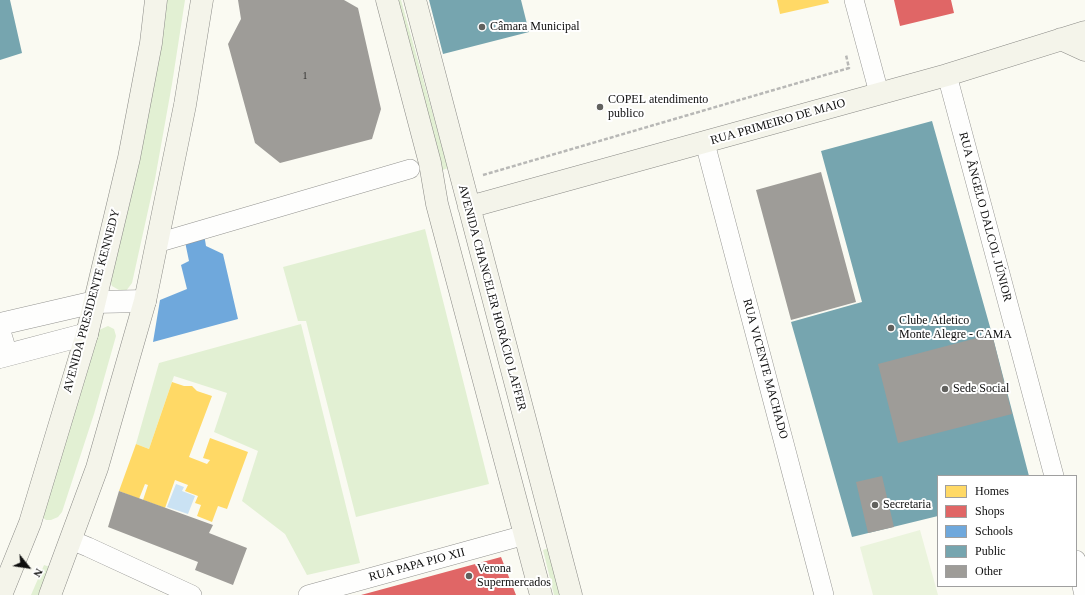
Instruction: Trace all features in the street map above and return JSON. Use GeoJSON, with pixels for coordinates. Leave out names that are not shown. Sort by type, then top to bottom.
{"type":"FeatureCollection","features":[{"type":"Feature","properties":{"kind":"main road","name":"AVENIDA PRESIDENTE KENNEDY"},"geometry":{"type":"LineString","coordinates":[[1,595],[30,523],[87,334],[129,158],[152,43],[156,0]]}},
{"type":"Feature","properties":{"kind":"main road"},"geometry":{"type":"LineString","coordinates":[[50,595],[97,468],[145,301],[185,105],[202,0]]}},
{"type":"Feature","properties":{"kind":"main road"},"geometry":{"type":"LineString","coordinates":[[387,0],[430,163],[440,213],[541,595]]}},
{"type":"Feature","properties":{"kind":"main road","name":"AVENIDA CHANCELER HORÁCIO LAFFER"},"geometry":{"type":"LineString","coordinates":[[415,0],[571,595]]}},
{"type":"Feature","properties":{"kind":"main road","name":"RUA PRIMEIRO DE MAIO"},"geometry":{"type":"LineString","coordinates":[[440,213],[446,196],[456,194],[461,195],[469,207],[947,75],[1085,32]]}},
{"type":"Feature","properties":{"kind":"main road"},"geometry":{"type":"LineString","coordinates":[[1061,39],[1085,50]]}},
{"type":"Feature","properties":{"kind":"street"},"geometry":{"type":"LineString","coordinates":[[854,0],[879,93]]}},
{"type":"Feature","properties":{"kind":"street","name":"RUA ÂNGELO DALCOL JÚNIOR"},"geometry":{"type":"LineString","coordinates":[[947,75],[1054,475]]}},
{"type":"Feature","properties":{"kind":"street","name":"RUA VICENTE MACHADO"},"geometry":{"type":"LineString","coordinates":[[705,143],[824,595]]}},
{"type":"Feature","properties":{"kind":"street"},"geometry":{"type":"LineString","coordinates":[[156,243],[410,169]]}},
{"type":"Feature","properties":{"kind":"street"},"geometry":{"type":"LineString","coordinates":[[0,324],[95,302],[145,301]]}},
{"type":"Feature","properties":{"kind":"street"},"geometry":{"type":"LineString","coordinates":[[0,328],[4,356],[87,334]]}},
{"type":"Feature","properties":{"kind":"street","name":"RUA PAPA PIO XII"},"geometry":{"type":"LineString","coordinates":[[308,595],[339,590],[525,535]]}},
{"type":"Feature","properties":{"kind":"street"},"geometry":{"type":"LineString","coordinates":[[71,540],[192,595]]}},
{"type":"Feature","properties":{"kind":"street"},"geometry":{"type":"LineString","coordinates":[[1077,565],[1084,595]]}},
{"type":"Feature","properties":{"kind":"path"},"geometry":{"type":"LineString","coordinates":[[480,175],[849,68]]}},
{"type":"Feature","properties":{"kind":"green space"},"geometry":{"type":"Polygon","coordinates":[[[164,0],[185,0],[155,179],[132,283],[126,291],[119,290],[112,286],[108,275],[164,0]]]}},
{"type":"Feature","properties":{"kind":"green space"},"geometry":{"type":"Polygon","coordinates":[[[393,0],[401,0],[448,168],[440,171],[393,0]]]}},
{"type":"Feature","properties":{"kind":"green space"},"geometry":{"type":"Polygon","coordinates":[[[425,229],[489,484],[356,517],[306,321],[298,321],[283,267],[425,229]]]}},
{"type":"Feature","properties":{"kind":"green space"},"geometry":{"type":"Polygon","coordinates":[[[301,324],[360,563],[307,575],[285,534],[242,501],[258,451],[214,432],[227,393],[174,376],[149,449],[136,444],[159,363],[301,324]]]}},
{"type":"Feature","properties":{"kind":"green space"},"geometry":{"type":"Polygon","coordinates":[[[108,326],[114,329],[116,336],[94,414],[62,512],[58,517],[51,520],[46,520],[41,516],[99,330],[108,326]]]}},
{"type":"Feature","properties":{"kind":"green space"},"geometry":{"type":"Polygon","coordinates":[[[920,530],[938,595],[873,595],[860,547],[920,530]]]}},
{"type":"Feature","properties":{"kind":"green space"},"geometry":{"type":"Polygon","coordinates":[[[551,547],[563,595],[554,595],[543,550],[551,547]]]}},
{"type":"Feature","properties":{"kind":"green space"},"geometry":{"type":"Polygon","coordinates":[[[44,565],[50,567],[39,595],[31,595],[44,565]]]}},
{"type":"Feature","properties":{"kind":"water"},"geometry":{"type":"Polygon","coordinates":[[[176,484],[184,487],[182,491],[195,496],[188,514],[167,507],[176,484]]]}},
{"type":"Feature","properties":{"kind":"building: Homes"},"geometry":{"type":"Polygon","coordinates":[[[777,0],[828,0],[829,3],[780,14],[777,0]]]}},
{"type":"Feature","properties":{"kind":"building: Homes"},"geometry":{"type":"Polygon","coordinates":[[[172,382],[184,386],[192,386],[197,391],[212,396],[189,457],[207,464],[210,460],[203,458],[210,438],[248,452],[227,509],[218,506],[212,522],[197,516],[201,505],[195,503],[198,496],[185,491],[188,485],[175,480],[165,508],[143,500],[148,485],[145,484],[139,499],[119,491],[136,444],[149,449],[172,382]]]}},
{"type":"Feature","properties":{"kind":"building: Shops"},"geometry":{"type":"Polygon","coordinates":[[[894,0],[951,0],[954,13],[900,26],[894,0]]]}},
{"type":"Feature","properties":{"kind":"building: Shops","name":"Verona Supermercados"},"geometry":{"type":"Polygon","coordinates":[[[501,557],[516,595],[361,595],[501,557]]]}},
{"type":"Feature","properties":{"kind":"building: Schools"},"geometry":{"type":"Polygon","coordinates":[[[204,234],[206,246],[223,254],[238,319],[153,342],[160,300],[187,289],[181,265],[189,261],[184,237],[204,234]]]}},
{"type":"Feature","properties":{"kind":"building: Public"},"geometry":{"type":"Polygon","coordinates":[[[0,0],[10,0],[22,53],[0,60],[0,0]]]}},
{"type":"Feature","properties":{"kind":"building: Public","name":"Câmara Municipal"},"geometry":{"type":"Polygon","coordinates":[[[429,0],[521,0],[529,32],[443,54],[429,0]]]}},
{"type":"Feature","properties":{"kind":"building: Public","name":"Clube Atletico Monte Alegre - CAMA"},"geometry":{"type":"Polygon","coordinates":[[[932,121],[992,334],[1029,475],[937,475],[937,516],[852,537],[791,322],[862,302],[821,151],[932,121]]]}},
{"type":"Feature","properties":{"kind":"building: Other"},"geometry":{"type":"Polygon","coordinates":[[[238,0],[344,0],[358,8],[381,109],[372,139],[280,163],[255,143],[228,44],[241,19],[238,0]]]}},
{"type":"Feature","properties":{"kind":"building: Other"},"geometry":{"type":"Polygon","coordinates":[[[821,172],[856,302],[791,320],[756,190],[821,172]]]}},
{"type":"Feature","properties":{"kind":"building: Other","name":"Sede Social"},"geometry":{"type":"Polygon","coordinates":[[[992,334],[1012,414],[898,443],[878,364],[992,334]]]}},
{"type":"Feature","properties":{"kind":"building: Other","name":"Secretaria"},"geometry":{"type":"Polygon","coordinates":[[[882,476],[894,527],[868,533],[856,482],[882,476]]]}},
{"type":"Feature","properties":{"kind":"building: Other"},"geometry":{"type":"Polygon","coordinates":[[[119,491],[213,525],[209,533],[247,548],[233,585],[195,570],[198,562],[108,527],[119,491]]]}},
{"type":"Feature","properties":{"kind":"place","name":"Câmara Municipal"},"geometry":{"type":"Point","coordinates":[482,27]}},
{"type":"Feature","properties":{"kind":"place","name":"COPEL atendimento publico"},"geometry":{"type":"Point","coordinates":[600,107]}},
{"type":"Feature","properties":{"kind":"place","name":"Clube Atletico Monte Alegre - CAMA"},"geometry":{"type":"Point","coordinates":[891,328]}},
{"type":"Feature","properties":{"kind":"place","name":"Sede Social"},"geometry":{"type":"Point","coordinates":[945,389]}},
{"type":"Feature","properties":{"kind":"place","name":"Secretaria"},"geometry":{"type":"Point","coordinates":[875,505]}},
{"type":"Feature","properties":{"kind":"place","name":"Verona Supermercados"},"geometry":{"type":"Point","coordinates":[469,576]}}]}
